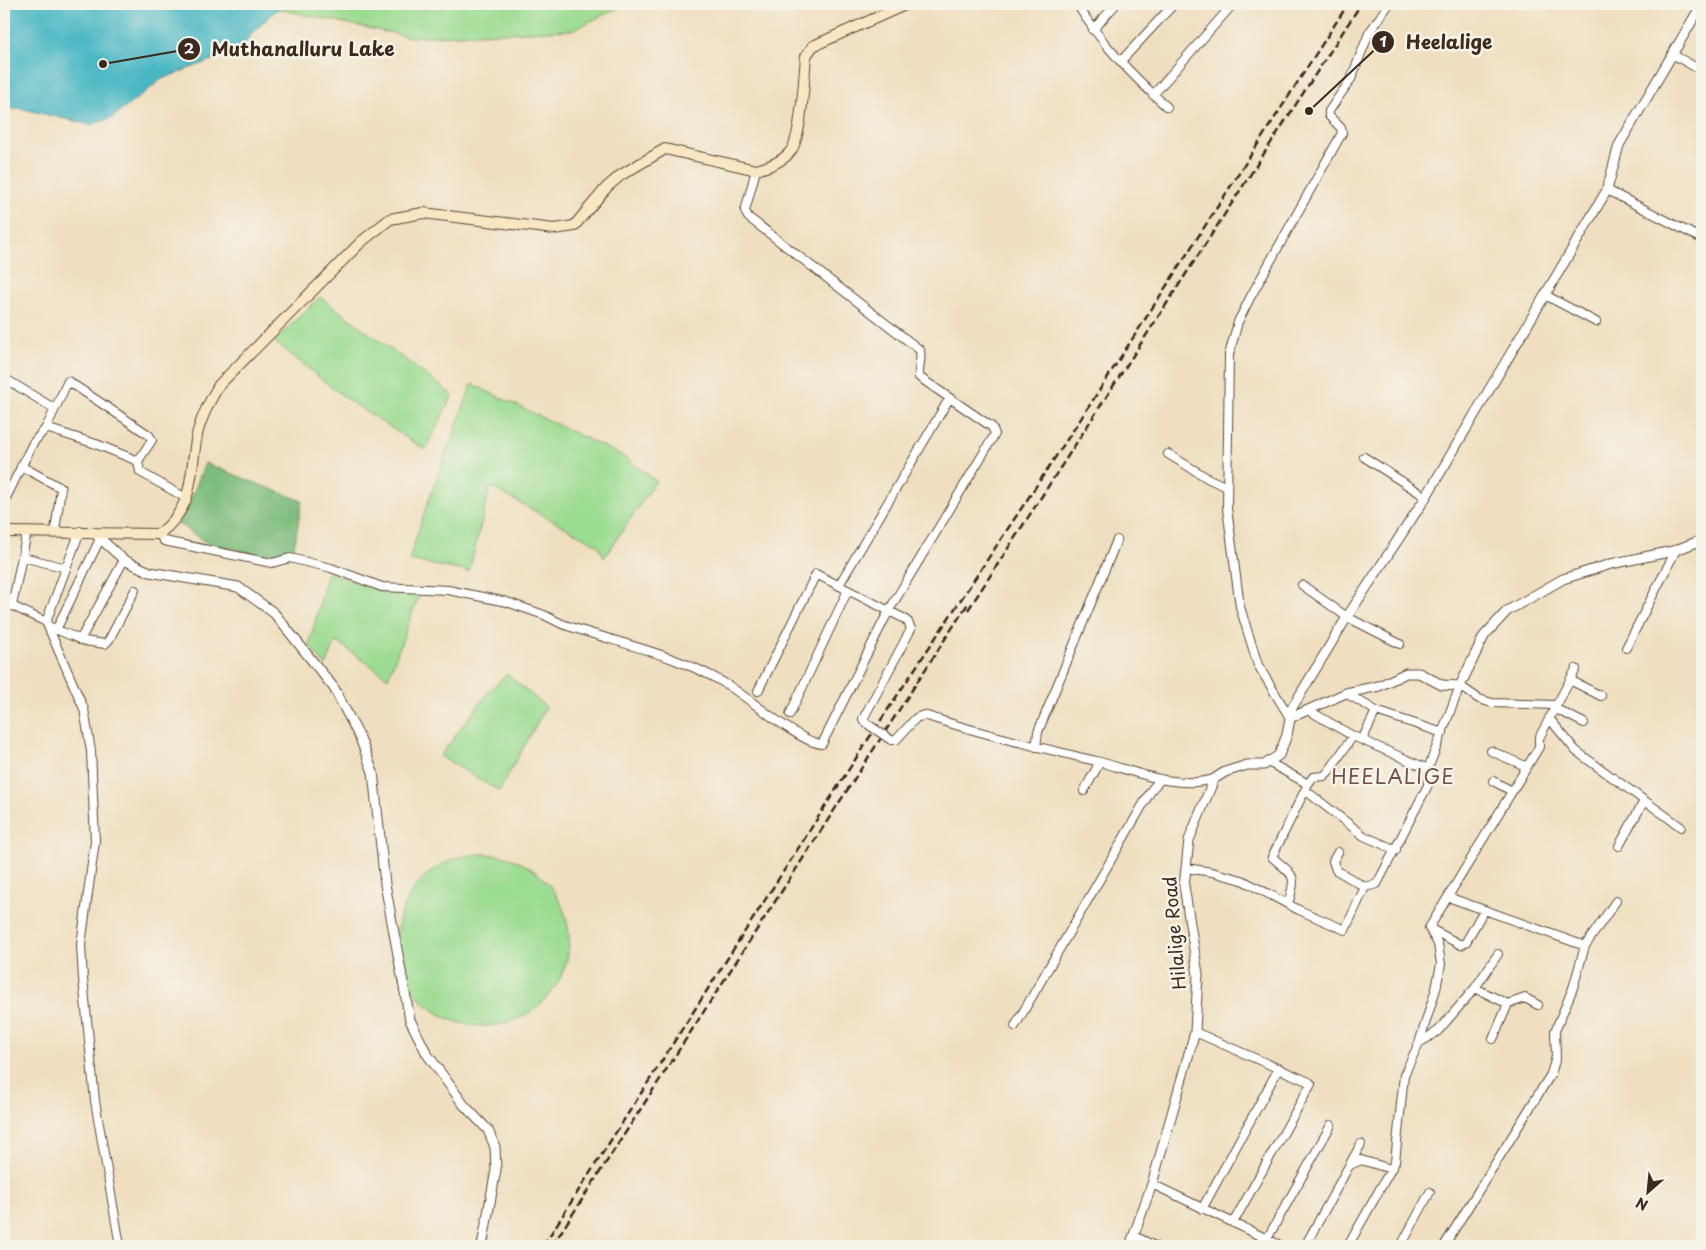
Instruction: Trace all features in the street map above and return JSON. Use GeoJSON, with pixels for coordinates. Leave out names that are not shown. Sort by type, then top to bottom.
{"type":"FeatureCollection","features":[{"type":"Feature","properties":{"kind":"main road"},"geometry":{"type":"LineString","coordinates":[[4,532],[80,531],[96,535],[159,534],[175,520],[186,498],[194,470],[197,436],[204,411],[219,386],[362,242],[390,219],[423,212],[554,229],[574,226],[607,187],[621,175],[665,149],[756,170],[768,167],[791,152],[798,136],[806,56],[813,46],[906,4]]}},
{"type":"Feature","properties":{"kind":"street"},"geometry":{"type":"LineString","coordinates":[[1077,4],[1093,30],[1167,108]]}},
{"type":"Feature","properties":{"kind":"street"},"geometry":{"type":"LineString","coordinates":[[1093,30],[1116,4]]}},
{"type":"Feature","properties":{"kind":"street"},"geometry":{"type":"LineString","coordinates":[[1121,61],[1174,4]]}},
{"type":"Feature","properties":{"kind":"street"},"geometry":{"type":"LineString","coordinates":[[1153,95],[1233,4]]}},
{"type":"Feature","properties":{"kind":"street"},"geometry":{"type":"LineString","coordinates":[[1290,718],[1258,665],[1240,607],[1227,508],[1229,355],[1238,322],[1276,248],[1342,133],[1341,128],[1329,116],[1329,111],[1351,78],[1369,34],[1389,4]]}},
{"type":"Feature","properties":{"kind":"street"},"geometry":{"type":"LineString","coordinates":[[758,691],[816,574],[908,622],[911,630],[863,718],[866,723],[891,740],[896,740],[916,718],[924,715],[973,732],[1100,762],[1161,779],[1198,783],[1247,765],[1270,763],[1280,755],[1287,735],[1292,708],[1347,617],[1426,497],[1607,190],[1619,145],[1702,4]]}},
{"type":"Feature","properties":{"kind":"street"},"geometry":{"type":"LineString","coordinates":[[1672,54],[1702,71]]}},
{"type":"Feature","properties":{"kind":"street"},"geometry":{"type":"LineString","coordinates":[[159,534],[164,541],[272,563],[290,558],[331,568],[382,587],[448,590],[507,602],[569,626],[693,665],[727,684],[784,725],[819,744],[825,742],[888,612],[995,434],[992,427],[919,377],[918,369],[922,357],[920,350],[746,215],[756,170]]}},
{"type":"Feature","properties":{"kind":"street"},"geometry":{"type":"LineString","coordinates":[[1607,190],[1702,239]]}},
{"type":"Feature","properties":{"kind":"street"},"geometry":{"type":"LineString","coordinates":[[1544,295],[1596,322]]}},
{"type":"Feature","properties":{"kind":"street"},"geometry":{"type":"LineString","coordinates":[[4,378],[55,409]]}},
{"type":"Feature","properties":{"kind":"street"},"geometry":{"type":"LineString","coordinates":[[4,499],[33,443],[46,428],[68,381],[150,435],[152,440],[138,461],[140,472],[186,498]]}},
{"type":"Feature","properties":{"kind":"street"},"geometry":{"type":"LineString","coordinates":[[839,586],[950,400]]}},
{"type":"Feature","properties":{"kind":"street"},"geometry":{"type":"LineString","coordinates":[[46,428],[96,444],[138,461]]}},
{"type":"Feature","properties":{"kind":"street"},"geometry":{"type":"LineString","coordinates":[[1168,454],[1209,479],[1228,486]]}},
{"type":"Feature","properties":{"kind":"street"},"geometry":{"type":"LineString","coordinates":[[1364,457],[1426,497]]}},
{"type":"Feature","properties":{"kind":"street"},"geometry":{"type":"LineString","coordinates":[[21,466],[61,488],[55,531]]}},
{"type":"Feature","properties":{"kind":"street"},"geometry":{"type":"LineString","coordinates":[[80,531],[47,624],[84,709],[91,751],[95,841],[81,945],[95,1101],[120,1246]]}},
{"type":"Feature","properties":{"kind":"street"},"geometry":{"type":"LineString","coordinates":[[12,606],[27,532]]}},
{"type":"Feature","properties":{"kind":"street"},"geometry":{"type":"LineString","coordinates":[[56,630],[96,535],[124,560],[150,572],[238,587],[274,613],[334,688],[360,738],[373,772],[385,884],[410,1020],[427,1054],[464,1104],[488,1130],[495,1147],[496,1170],[482,1246]]}},
{"type":"Feature","properties":{"kind":"street"},"geometry":{"type":"LineString","coordinates":[[1036,747],[1038,732],[1117,540]]}},
{"type":"Feature","properties":{"kind":"street"},"geometry":{"type":"LineString","coordinates":[[1338,852],[1333,861],[1336,870],[1365,887],[1377,884],[1428,785],[1428,769],[1460,686],[1484,636],[1507,612],[1563,579],[1611,564],[1676,550],[1702,540]]}},
{"type":"Feature","properties":{"kind":"street"},"geometry":{"type":"LineString","coordinates":[[1626,648],[1676,550]]}},
{"type":"Feature","properties":{"kind":"street"},"geometry":{"type":"LineString","coordinates":[[23,557],[66,568]]}},
{"type":"Feature","properties":{"kind":"street"},"geometry":{"type":"LineString","coordinates":[[80,640],[124,560]]}},
{"type":"Feature","properties":{"kind":"street"},"geometry":{"type":"LineString","coordinates":[[1302,585],[1347,617],[1400,644]]}},
{"type":"Feature","properties":{"kind":"street"},"geometry":{"type":"LineString","coordinates":[[4,602],[56,630],[80,640],[99,644],[109,640],[135,590]]}},
{"type":"Feature","properties":{"kind":"street"},"geometry":{"type":"LineString","coordinates":[[790,714],[848,590]]}},
{"type":"Feature","properties":{"kind":"street"},"geometry":{"type":"LineString","coordinates":[[1429,928],[1539,747],[1539,738],[1576,669]]}},
{"type":"Feature","properties":{"kind":"street"},"geometry":{"type":"LineString","coordinates":[[1290,718],[1346,693],[1379,686],[1406,673],[1419,673],[1442,685],[1460,686],[1479,699],[1492,703],[1555,707],[1584,723]]}},
{"type":"Feature","properties":{"kind":"street"},"geometry":{"type":"LineString","coordinates":[[1570,680],[1601,696]]}},
{"type":"Feature","properties":{"kind":"street"},"geometry":{"type":"LineString","coordinates":[[1346,693],[1376,711],[1443,733]]}},
{"type":"Feature","properties":{"kind":"street"},"geometry":{"type":"LineString","coordinates":[[1308,710],[1353,736],[1428,769]]}},
{"type":"Feature","properties":{"kind":"street"},"geometry":{"type":"LineString","coordinates":[[1362,740],[1376,711]]}},
{"type":"Feature","properties":{"kind":"street"},"geometry":{"type":"LineString","coordinates":[[1549,718],[1576,751],[1680,827]]}},
{"type":"Feature","properties":{"kind":"street"},"geometry":{"type":"LineString","coordinates":[[1288,904],[1295,883],[1294,877],[1272,857],[1306,787],[1313,777],[1324,776],[1330,772],[1353,736]]}},
{"type":"Feature","properties":{"kind":"street"},"geometry":{"type":"LineString","coordinates":[[1491,750],[1523,765],[1526,769]]}},
{"type":"Feature","properties":{"kind":"street"},"geometry":{"type":"LineString","coordinates":[[1084,791],[1100,762]]}},
{"type":"Feature","properties":{"kind":"street"},"geometry":{"type":"LineString","coordinates":[[1270,763],[1306,787],[1364,836],[1396,850]]}},
{"type":"Feature","properties":{"kind":"street","name":"Hilalige Road"},"geometry":{"type":"LineString","coordinates":[[1130,1246],[1152,1184],[1195,1032],[1198,974],[1184,886],[1188,840],[1214,778]]}},
{"type":"Feature","properties":{"kind":"street"},"geometry":{"type":"LineString","coordinates":[[1015,1026],[1152,789],[1161,779]]}},
{"type":"Feature","properties":{"kind":"street"},"geometry":{"type":"LineString","coordinates":[[1493,781],[1512,791]]}},
{"type":"Feature","properties":{"kind":"street"},"geometry":{"type":"LineString","coordinates":[[1619,846],[1644,801]]}},
{"type":"Feature","properties":{"kind":"street"},"geometry":{"type":"LineString","coordinates":[[1186,868],[1212,872],[1242,880],[1288,904],[1345,930],[1365,887]]}},
{"type":"Feature","properties":{"kind":"street"},"geometry":{"type":"LineString","coordinates":[[1448,897],[1585,946]]}},
{"type":"Feature","properties":{"kind":"street"},"geometry":{"type":"LineString","coordinates":[[1444,1246],[1551,1074],[1556,1057],[1555,1031],[1573,988],[1585,946],[1616,901]]}},
{"type":"Feature","properties":{"kind":"street"},"geometry":{"type":"LineString","coordinates":[[1429,928],[1461,945],[1466,942],[1484,910]]}},
{"type":"Feature","properties":{"kind":"street"},"geometry":{"type":"LineString","coordinates":[[1348,1246],[1396,1162],[1404,1075],[1419,1043],[1436,989],[1441,964],[1438,944],[1429,928]]}},
{"type":"Feature","properties":{"kind":"street"},"geometry":{"type":"LineString","coordinates":[[1419,1043],[1438,1031],[1475,988],[1498,954]]}},
{"type":"Feature","properties":{"kind":"street"},"geometry":{"type":"LineString","coordinates":[[1475,988],[1508,1004],[1525,998],[1538,1004]]}},
{"type":"Feature","properties":{"kind":"street"},"geometry":{"type":"LineString","coordinates":[[1493,1039],[1508,1004]]}},
{"type":"Feature","properties":{"kind":"street"},"geometry":{"type":"LineString","coordinates":[[1195,1032],[1309,1082],[1310,1087],[1233,1223]]}},
{"type":"Feature","properties":{"kind":"street"},"geometry":{"type":"LineString","coordinates":[[1202,1208],[1279,1068]]}},
{"type":"Feature","properties":{"kind":"street"},"geometry":{"type":"LineString","coordinates":[[1263,1246],[1331,1125]]}},
{"type":"Feature","properties":{"kind":"street"},"geometry":{"type":"LineString","coordinates":[[1305,1246],[1361,1144]]}},
{"type":"Feature","properties":{"kind":"street"},"geometry":{"type":"LineString","coordinates":[[1350,1165],[1361,1160],[1391,1169]]}},
{"type":"Feature","properties":{"kind":"street"},"geometry":{"type":"LineString","coordinates":[[1152,1184],[1282,1246]]}},
{"type":"Feature","properties":{"kind":"street"},"geometry":{"type":"LineString","coordinates":[[1401,1246],[1430,1192]]}},
{"type":"Feature","properties":{"kind":"street"},"geometry":{"type":"LineString","coordinates":[[1134,1236],[1155,1246]]}},
{"type":"Feature","properties":{"kind":"green space"},"geometry":{"type":"Polygon","coordinates":[[[255,4],[627,4],[572,30],[410,37],[255,4]]]}},
{"type":"Feature","properties":{"kind":"green space"},"geometry":{"type":"Polygon","coordinates":[[[320,297],[453,395],[425,450],[344,397],[274,341],[320,297]]]}},
{"type":"Feature","properties":{"kind":"green space"},"geometry":{"type":"Polygon","coordinates":[[[472,384],[621,455],[656,481],[604,558],[598,545],[490,487],[469,572],[409,560],[425,510],[472,384]]]}},
{"type":"Feature","properties":{"kind":"green space"},"geometry":{"type":"Polygon","coordinates":[[[205,463],[302,501],[293,553],[272,558],[205,542],[177,523],[188,507],[205,463]]]}},
{"type":"Feature","properties":{"kind":"green space"},"geometry":{"type":"Polygon","coordinates":[[[328,572],[380,591],[420,593],[388,678],[336,641],[326,666],[309,645],[328,572]]]}},
{"type":"Feature","properties":{"kind":"green space"},"geometry":{"type":"Polygon","coordinates":[[[507,674],[546,707],[499,791],[440,756],[489,691],[507,674]]]}},
{"type":"Feature","properties":{"kind":"green space"},"geometry":{"type":"Polygon","coordinates":[[[483,854],[500,856],[516,861],[544,879],[562,907],[567,923],[569,940],[567,957],[562,973],[544,1001],[516,1019],[500,1024],[483,1026],[466,1024],[450,1019],[422,1001],[404,973],[399,957],[397,940],[399,923],[404,907],[422,879],[450,861],[466,856],[483,854]]]}},
{"type":"Feature","properties":{"kind":"water"},"geometry":{"type":"Polygon","coordinates":[[[4,4],[283,4],[253,32],[241,49],[162,79],[112,118],[91,125],[19,108],[4,111],[4,4]]]}},
{"type":"Feature","properties":{"kind":"railway"},"geometry":{"type":"LineString","coordinates":[[543,1246],[869,738],[1084,414],[1348,4]]}},
{"type":"Feature","properties":{"kind":"railway"},"geometry":{"type":"LineString","coordinates":[[968,610],[1361,4]]}},
{"type":"Feature","properties":{"kind":"railway"},"geometry":{"type":"LineString","coordinates":[[552,1246],[969,602]]}},
{"type":"Feature","properties":{"kind":"place","name":"Muthanalluru Lake"},"geometry":{"type":"Point","coordinates":[103,64]}},
{"type":"Feature","properties":{"kind":"place","name":"Heelalige"},"geometry":{"type":"Point","coordinates":[1309,111]}},
{"type":"Feature","properties":{"kind":"district","name":"HEELALIGE"},"geometry":{"type":"Point","coordinates":[1393,777]}}]}
